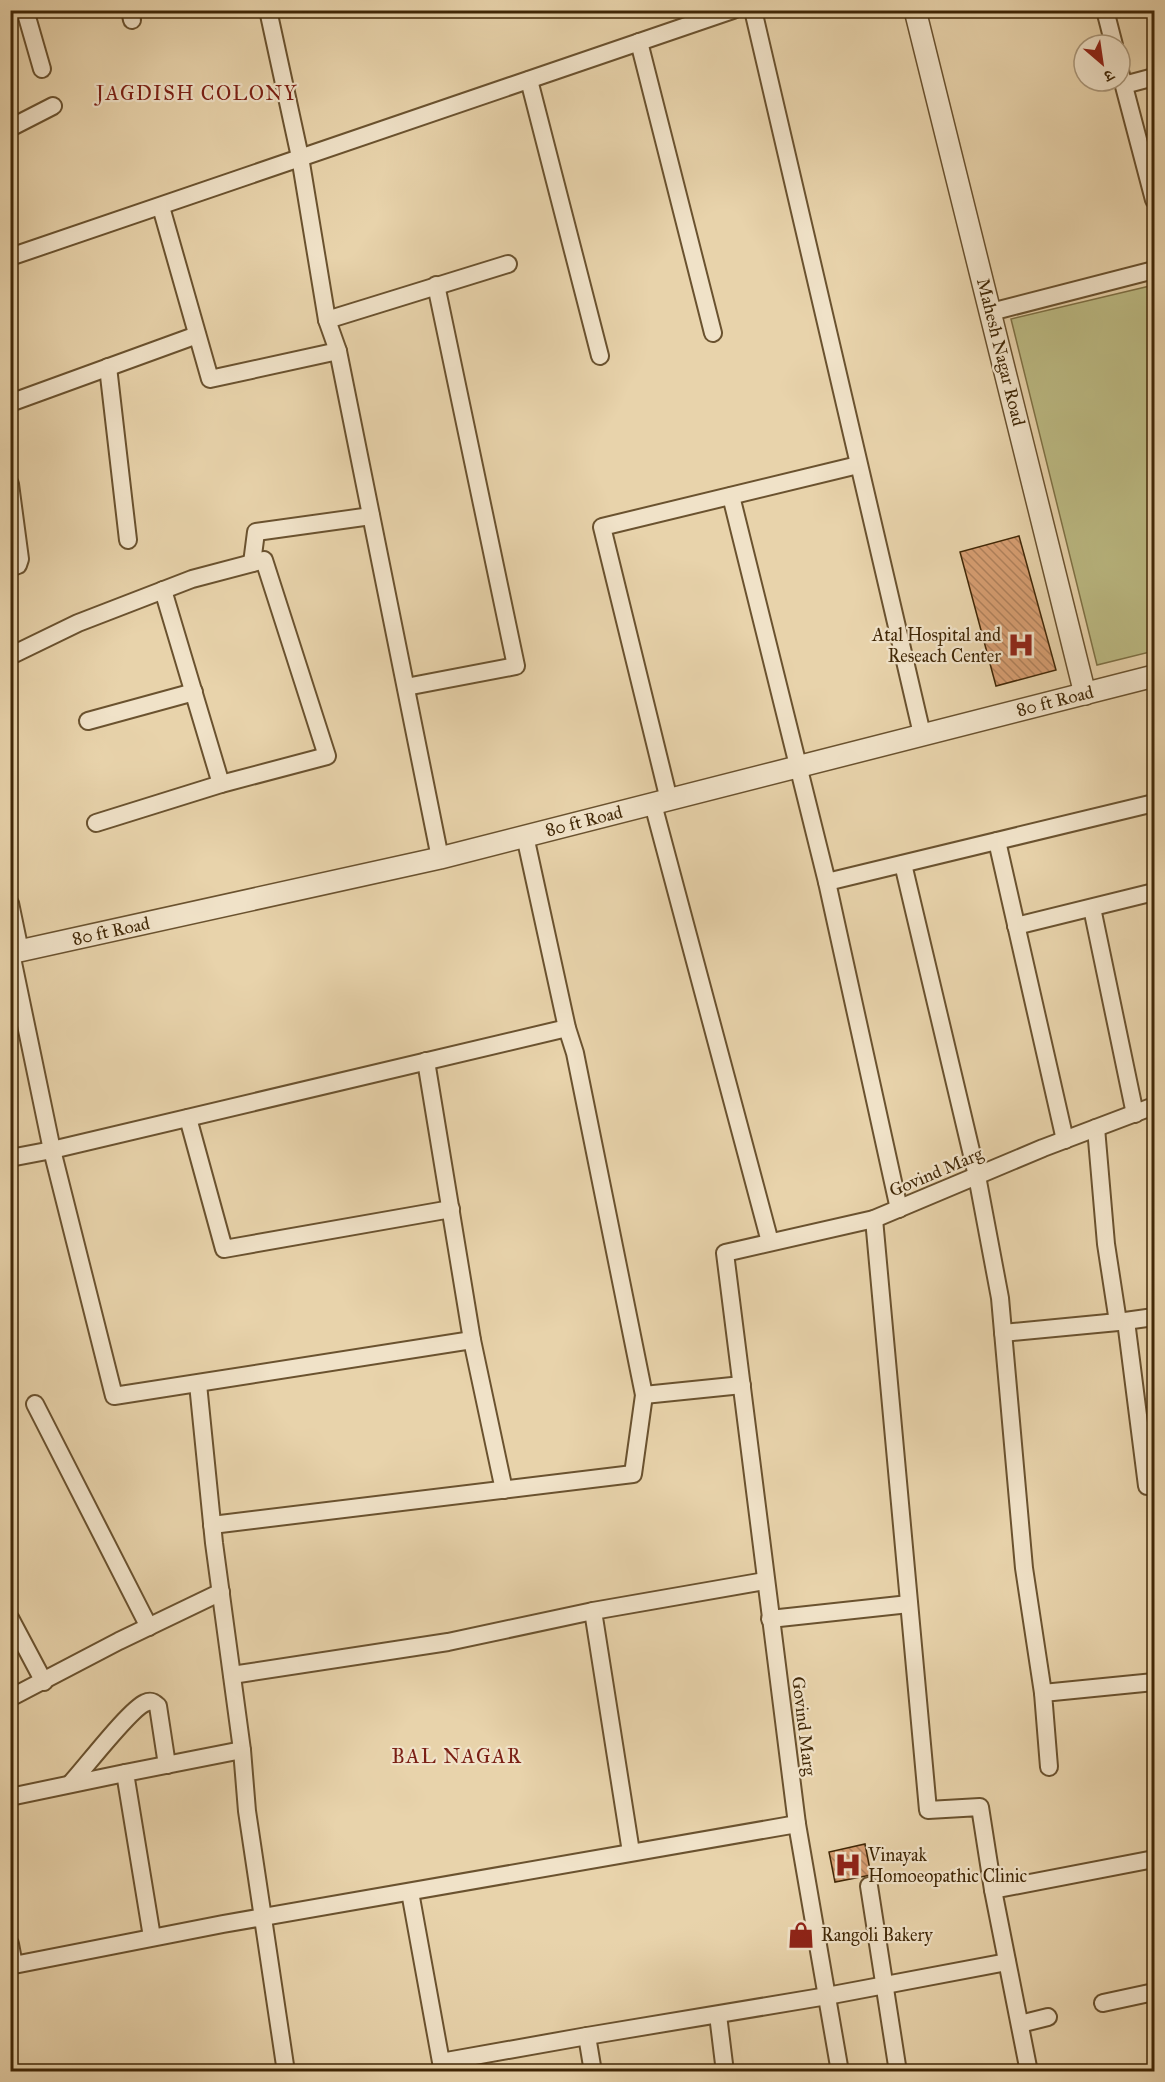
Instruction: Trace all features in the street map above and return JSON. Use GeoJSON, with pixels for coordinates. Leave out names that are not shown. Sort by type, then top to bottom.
{"type":"FeatureCollection","features":[{"type":"Feature","properties":{"kind":"street"},"geometry":{"type":"LineString","coordinates":[[25,10],[42,69]]}},
{"type":"Feature","properties":{"kind":"street"},"geometry":{"type":"LineString","coordinates":[[268,10],[300,157],[327,320],[338,351],[440,858]]}},
{"type":"Feature","properties":{"kind":"street"},"geometry":{"type":"LineString","coordinates":[[10,257],[733,10]]}},
{"type":"Feature","properties":{"kind":"street"},"geometry":{"type":"LineString","coordinates":[[753,10],[922,734]]}},
{"type":"Feature","properties":{"kind":"street","name":"Mahesh Nagar Road"},"geometry":{"type":"LineString","coordinates":[[915,10],[1085,694]]}},
{"type":"Feature","properties":{"kind":"street"},"geometry":{"type":"LineString","coordinates":[[1105,10],[1111,33]]}},
{"type":"Feature","properties":{"kind":"street"},"geometry":{"type":"LineString","coordinates":[[639,42],[712,333]]}},
{"type":"Feature","properties":{"kind":"street"},"geometry":{"type":"LineString","coordinates":[[1132,78],[1155,77]]}},
{"type":"Feature","properties":{"kind":"street"},"geometry":{"type":"LineString","coordinates":[[529,80],[600,356]]}},
{"type":"Feature","properties":{"kind":"street"},"geometry":{"type":"LineString","coordinates":[[1126,93],[1155,200]]}},
{"type":"Feature","properties":{"kind":"street"},"geometry":{"type":"LineString","coordinates":[[10,128],[53,106]]}},
{"type":"Feature","properties":{"kind":"street"},"geometry":{"type":"LineString","coordinates":[[160,207],[210,379],[338,351]]}},
{"type":"Feature","properties":{"kind":"street"},"geometry":{"type":"LineString","coordinates":[[327,320],[508,264]]}},
{"type":"Feature","properties":{"kind":"street"},"geometry":{"type":"LineString","coordinates":[[991,312],[1155,270]]}},
{"type":"Feature","properties":{"kind":"street"},"geometry":{"type":"LineString","coordinates":[[406,687],[516,666],[436,285]]}},
{"type":"Feature","properties":{"kind":"street"},"geometry":{"type":"LineString","coordinates":[[10,403],[197,335]]}},
{"type":"Feature","properties":{"kind":"street"},"geometry":{"type":"LineString","coordinates":[[108,367],[128,540]]}},
{"type":"Feature","properties":{"kind":"street"},"geometry":{"type":"LineString","coordinates":[[770,1242],[661,802],[602,527],[858,465]]}},
{"type":"Feature","properties":{"kind":"street"},"geometry":{"type":"LineString","coordinates":[[10,484],[20,560],[18,565],[10,568]]}},
{"type":"Feature","properties":{"kind":"street"},"geometry":{"type":"LineString","coordinates":[[731,496],[827,882],[899,1209]]}},
{"type":"Feature","properties":{"kind":"street"},"geometry":{"type":"LineString","coordinates":[[252,563],[256,532],[371,516]]}},
{"type":"Feature","properties":{"kind":"street"},"geometry":{"type":"LineString","coordinates":[[10,656],[78,623],[192,579],[264,560],[327,756],[221,784],[96,823]]}},
{"type":"Feature","properties":{"kind":"street"},"geometry":{"type":"LineString","coordinates":[[163,590],[221,784]]}},
{"type":"Feature","properties":{"kind":"street","name":"80 ft Road"},"geometry":{"type":"LineString","coordinates":[[14,952],[440,858],[1155,676]]}},
{"type":"Feature","properties":{"kind":"street"},"geometry":{"type":"LineString","coordinates":[[88,721],[194,692]]}},
{"type":"Feature","properties":{"kind":"street"},"geometry":{"type":"LineString","coordinates":[[827,882],[1155,803]]}},
{"type":"Feature","properties":{"kind":"street"},"geometry":{"type":"LineString","coordinates":[[212,1525],[633,1474],[644,1395],[575,1053],[567,1028],[525,836]]}},
{"type":"Feature","properties":{"kind":"street"},"geometry":{"type":"LineString","coordinates":[[997,841],[1065,1140]]}},
{"type":"Feature","properties":{"kind":"street"},"geometry":{"type":"LineString","coordinates":[[903,864],[977,1176],[1000,1298],[1024,1568],[1043,1693],[1049,1767]]}},
{"type":"Feature","properties":{"kind":"street"},"geometry":{"type":"LineString","coordinates":[[1017,926],[1155,892]]}},
{"type":"Feature","properties":{"kind":"street"},"geometry":{"type":"LineString","coordinates":[[10,903],[14,952],[52,1150],[114,1396],[472,1340]]}},
{"type":"Feature","properties":{"kind":"street"},"geometry":{"type":"LineString","coordinates":[[1092,908],[1135,1114]]}},
{"type":"Feature","properties":{"kind":"street"},"geometry":{"type":"LineString","coordinates":[[10,1158],[567,1028]]}},
{"type":"Feature","properties":{"kind":"street"},"geometry":{"type":"LineString","coordinates":[[426,1061],[472,1340],[504,1490]]}},
{"type":"Feature","properties":{"kind":"street","name":"Govind Marg"},"geometry":{"type":"LineString","coordinates":[[840,2072],[797,1824],[725,1252],[874,1219],[1065,1140],[1155,1106]]}},
{"type":"Feature","properties":{"kind":"street"},"geometry":{"type":"LineString","coordinates":[[188,1118],[224,1248],[451,1209]]}},
{"type":"Feature","properties":{"kind":"street"},"geometry":{"type":"LineString","coordinates":[[1096,1128],[1106,1244],[1122,1322],[1147,1486]]}},
{"type":"Feature","properties":{"kind":"street"},"geometry":{"type":"LineString","coordinates":[[874,1219],[928,1809],[980,1807],[993,1890],[1029,2072]]}},
{"type":"Feature","properties":{"kind":"street"},"geometry":{"type":"LineString","coordinates":[[1003,1333],[1155,1317]]}},
{"type":"Feature","properties":{"kind":"street"},"geometry":{"type":"LineString","coordinates":[[198,1384],[212,1525],[242,1750],[247,1810],[286,2072]]}},
{"type":"Feature","properties":{"kind":"street"},"geometry":{"type":"LineString","coordinates":[[644,1395],[742,1384]]}},
{"type":"Feature","properties":{"kind":"street"},"geometry":{"type":"LineString","coordinates":[[35,1404],[149,1626]]}},
{"type":"Feature","properties":{"kind":"street"},"geometry":{"type":"LineString","coordinates":[[232,1675],[448,1642],[593,1611],[765,1581]]}},
{"type":"Feature","properties":{"kind":"street"},"geometry":{"type":"LineString","coordinates":[[10,1698],[149,1626],[221,1592]]}},
{"type":"Feature","properties":{"kind":"street"},"geometry":{"type":"LineString","coordinates":[[770,1619],[909,1604]]}},
{"type":"Feature","properties":{"kind":"street"},"geometry":{"type":"LineString","coordinates":[[593,1611],[631,1852]]}},
{"type":"Feature","properties":{"kind":"street"},"geometry":{"type":"LineString","coordinates":[[10,1618],[44,1682]]}},
{"type":"Feature","properties":{"kind":"street"},"geometry":{"type":"LineString","coordinates":[[1043,1693],[1155,1682]]}},
{"type":"Feature","properties":{"kind":"street"},"geometry":{"type":"LineString","coordinates":[[70,1784],[127,1719],[148,1701],[158,1706],[167,1765]]}},
{"type":"Feature","properties":{"kind":"street"},"geometry":{"type":"LineString","coordinates":[[10,1797],[242,1750]]}},
{"type":"Feature","properties":{"kind":"street"},"geometry":{"type":"LineString","coordinates":[[125,1773],[152,1937]]}},
{"type":"Feature","properties":{"kind":"street"},"geometry":{"type":"LineString","coordinates":[[10,1944],[12,1967],[152,1937],[797,1824]]}},
{"type":"Feature","properties":{"kind":"street"},"geometry":{"type":"LineString","coordinates":[[993,1890],[1155,1859]]}},
{"type":"Feature","properties":{"kind":"street"},"geometry":{"type":"LineString","coordinates":[[869,1886],[898,2072]]}},
{"type":"Feature","properties":{"kind":"street"},"geometry":{"type":"LineString","coordinates":[[410,1892],[442,2067],[587,2036],[827,1996],[1007,1962]]}},
{"type":"Feature","properties":{"kind":"street"},"geometry":{"type":"LineString","coordinates":[[1103,2003],[1155,1992]]}},
{"type":"Feature","properties":{"kind":"street"},"geometry":{"type":"LineString","coordinates":[[718,2015],[724,2072]]}},
{"type":"Feature","properties":{"kind":"street"},"geometry":{"type":"LineString","coordinates":[[1020,2024],[1048,2017]]}},
{"type":"Feature","properties":{"kind":"street"},"geometry":{"type":"LineString","coordinates":[[587,2036],[593,2072]]}},
{"type":"Feature","properties":{"kind":"shaded area"},"geometry":{"type":"Polygon","coordinates":[[[1154,285],[1154,651],[1097,665],[1011,319],[1154,285]]]}},
{"type":"Feature","properties":{"kind":"building"},"geometry":{"type":"Polygon","coordinates":[[[1019,536],[1056,670],[996,686],[960,552],[1019,536]]]}},
{"type":"Feature","properties":{"kind":"building"},"geometry":{"type":"Polygon","coordinates":[[[865,1844],[871,1875],[835,1882],[829,1852],[865,1844]]]}},
{"type":"Feature","properties":{"kind":"place","name":"Atal Hospital and Reseach Center"},"geometry":{"type":"Point","coordinates":[1021,645]}},
{"type":"Feature","properties":{"kind":"place","name":"Vinayak Homoeopathic Clinic"},"geometry":{"type":"Point","coordinates":[848,1865]}},
{"type":"Feature","properties":{"kind":"place","name":"Rangoli Bakery"},"geometry":{"type":"Point","coordinates":[801,1935]}},
{"type":"Feature","properties":{"kind":"district","name":"JAGDISH COLONY"},"geometry":{"type":"Point","coordinates":[197,93]}},
{"type":"Feature","properties":{"kind":"district","name":"BAL NAGAR"},"geometry":{"type":"Point","coordinates":[457,1756]}}]}
